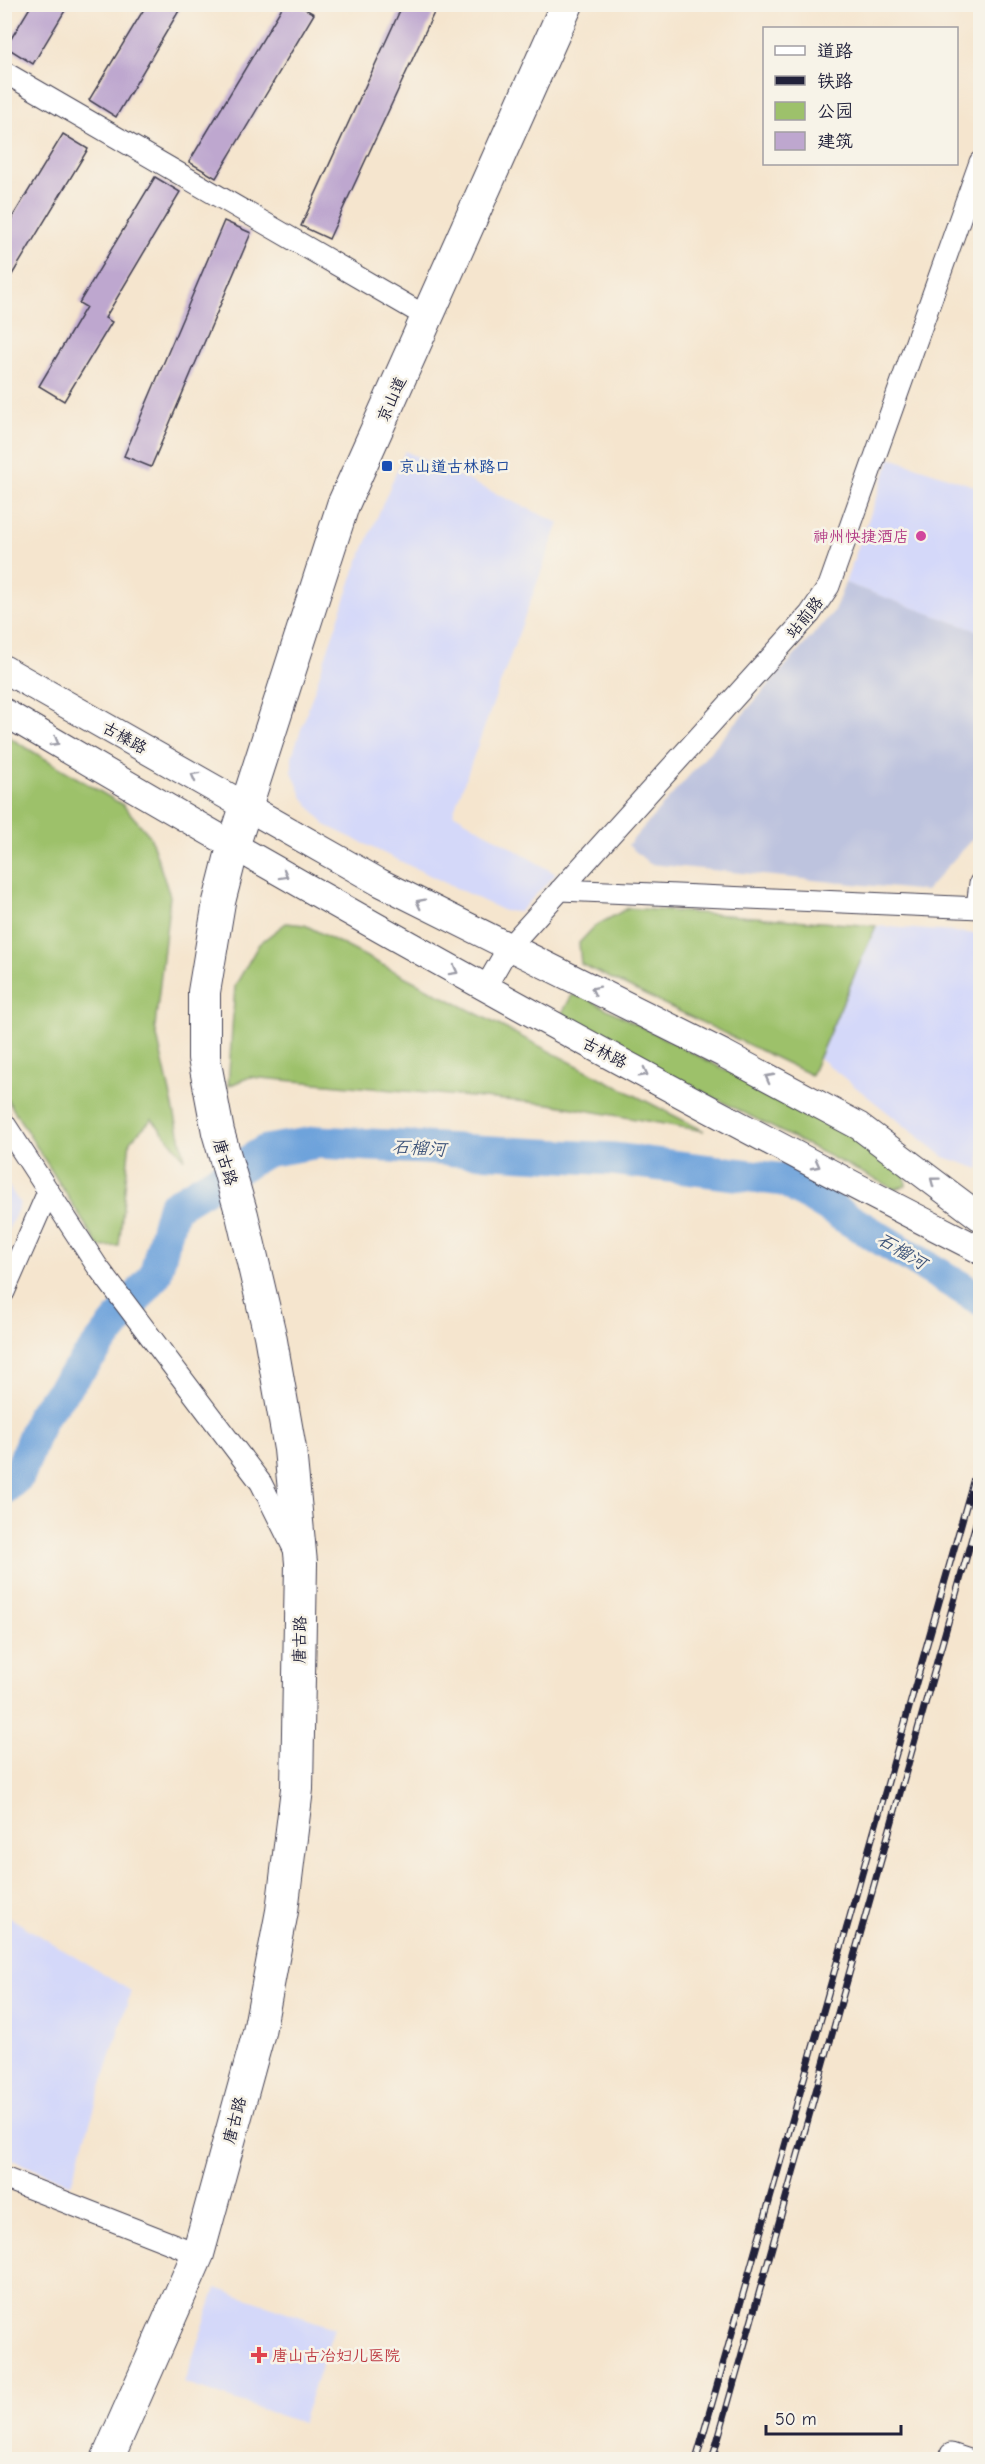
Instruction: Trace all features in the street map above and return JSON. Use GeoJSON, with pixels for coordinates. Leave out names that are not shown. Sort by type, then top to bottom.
{"type":"FeatureCollection","features":[{"type":"Feature","properties":{"kind":"highway","name":"京山道"},"geometry":{"type":"LineString","coordinates":[[246,805],[343,505],[567,4]]}},
{"type":"Feature","properties":{"kind":"highway","name":"唐古路"},"geometry":{"type":"LineString","coordinates":[[107,2460],[198,2254],[259,2032],[282,1911],[297,1789],[301,1563],[290,1449],[270,1335],[242,1215],[218,1132],[204,1058],[204,992],[219,902],[246,805]]}},
{"type":"Feature","properties":{"kind":"main road","name":"古榛路"},"geometry":{"type":"LineString","coordinates":[[4,669],[246,805]]}},
{"type":"Feature","properties":{"kind":"main road"},"geometry":{"type":"LineString","coordinates":[[4,712],[233,847]]}},
{"type":"Feature","properties":{"kind":"main road"},"geometry":{"type":"LineString","coordinates":[[246,805],[379,882],[724,1054],[859,1126],[981,1216]]}},
{"type":"Feature","properties":{"kind":"main road","name":"古林路"},"geometry":{"type":"LineString","coordinates":[[233,847],[485,988],[981,1250]]}},
{"type":"Feature","properties":{"kind":"street"},"geometry":{"type":"LineString","coordinates":[[4,72],[427,317]]}},
{"type":"Feature","properties":{"kind":"street","name":"站前路"},"geometry":{"type":"LineString","coordinates":[[485,988],[508,948],[810,614],[829,586],[981,162]]}},
{"type":"Feature","properties":{"kind":"street"},"geometry":{"type":"LineString","coordinates":[[560,890],[979,907],[981,883]]}},
{"type":"Feature","properties":{"kind":"street"},"geometry":{"type":"LineString","coordinates":[[4,1123],[97,1266],[261,1483],[301,1563]]}},
{"type":"Feature","properties":{"kind":"street"},"geometry":{"type":"LineString","coordinates":[[4,1292],[48,1192]]}},
{"type":"Feature","properties":{"kind":"street"},"geometry":{"type":"LineString","coordinates":[[4,2178],[198,2254]]}},
{"type":"Feature","properties":{"kind":"shaded area"},"geometry":{"type":"Polygon","coordinates":[[[405,451],[559,523],[453,813],[556,874],[519,912],[504,911],[325,825],[303,798],[292,772],[292,756],[355,570],[405,451]]]}},
{"type":"Feature","properties":{"kind":"shaded area","name":"神州快捷酒店"},"geometry":{"type":"Polygon","coordinates":[[[891,458],[980,488],[980,632],[845,583],[891,458]]]}},
{"type":"Feature","properties":{"kind":"shaded area"},"geometry":{"type":"Polygon","coordinates":[[[845,583],[980,632],[980,824],[978,832],[926,891],[650,864],[628,845],[834,611],[845,583]]]}},
{"type":"Feature","properties":{"kind":"shaded area"},"geometry":{"type":"Polygon","coordinates":[[[876,926],[980,934],[980,1169],[944,1157],[819,1058],[876,926]]]}},
{"type":"Feature","properties":{"kind":"shaded area"},"geometry":{"type":"Polygon","coordinates":[[[5,1180],[20,1204],[5,1237],[5,1180]]]}},
{"type":"Feature","properties":{"kind":"shaded area"},"geometry":{"type":"Polygon","coordinates":[[[4,1914],[131,1991],[71,2184],[5,2157],[4,1914]]]}},
{"type":"Feature","properties":{"kind":"shaded area","name":"唐山古冶妇儿医院"},"geometry":{"type":"Polygon","coordinates":[[[216,2288],[334,2328],[302,2423],[184,2383],[216,2288]]]}},
{"type":"Feature","properties":{"kind":"green space"},"geometry":{"type":"Polygon","coordinates":[[[5,735],[123,805],[150,836],[170,896],[155,1027],[185,1159],[152,1119],[130,1141],[119,1246],[99,1247],[5,1096],[5,735]]]}},
{"type":"Feature","properties":{"kind":"green space"},"geometry":{"type":"Polygon","coordinates":[[[628,908],[876,926],[811,1075],[581,964],[579,943],[595,926],[628,908]]]}},
{"type":"Feature","properties":{"kind":"green space"},"geometry":{"type":"Polygon","coordinates":[[[286,923],[305,925],[704,1131],[550,1104],[250,1077],[228,1086],[235,986],[259,944],[286,923]]]}},
{"type":"Feature","properties":{"kind":"green space"},"geometry":{"type":"Polygon","coordinates":[[[572,995],[586,998],[865,1142],[905,1174],[906,1186],[894,1189],[571,1025],[561,1015],[572,995]]]}},
{"type":"Feature","properties":{"kind":"building"},"geometry":{"type":"Polygon","coordinates":[[[32,4],[69,4],[33,64],[6,47],[32,4]]]}},
{"type":"Feature","properties":{"kind":"building"},"geometry":{"type":"Polygon","coordinates":[[[147,4],[183,4],[116,117],[89,100],[147,4]]]}},
{"type":"Feature","properties":{"kind":"building"},"geometry":{"type":"Polygon","coordinates":[[[284,4],[297,4],[314,14],[216,178],[189,162],[284,4]]]}},
{"type":"Feature","properties":{"kind":"building"},"geometry":{"type":"Polygon","coordinates":[[[403,4],[438,4],[329,239],[301,226],[403,4]]]}},
{"type":"Feature","properties":{"kind":"building"},"geometry":{"type":"Polygon","coordinates":[[[63,134],[88,149],[4,288],[4,231],[63,134]]]}},
{"type":"Feature","properties":{"kind":"building"},"geometry":{"type":"Polygon","coordinates":[[[155,177],[180,192],[105,318],[112,322],[64,401],[39,386],[86,307],[79,303],[155,177]]]}},
{"type":"Feature","properties":{"kind":"building"},"geometry":{"type":"Polygon","coordinates":[[[224,221],[251,233],[151,467],[124,456],[224,221]]]}},
{"type":"Feature","properties":{"kind":"waterway","name":"石榴河"},"geometry":{"type":"LineString","coordinates":[[4,1488],[19,1475],[41,1417],[155,1275],[173,1207],[266,1151],[319,1142],[613,1159],[784,1180],[980,1299]]}},
{"type":"Feature","properties":{"kind":"railway"},"geometry":{"type":"LineString","coordinates":[[696,2460],[980,1457]]}},
{"type":"Feature","properties":{"kind":"railway"},"geometry":{"type":"LineString","coordinates":[[712,2460],[980,1509]]}},
{"type":"Feature","properties":{"kind":"place","name":"京山道古林路口"},"geometry":{"type":"Point","coordinates":[387,466]}},
{"type":"Feature","properties":{"kind":"place","name":"神州快捷酒店"},"geometry":{"type":"Point","coordinates":[921,536]}},
{"type":"Feature","properties":{"kind":"place","name":"唐山古冶妇儿医院"},"geometry":{"type":"Point","coordinates":[259,2355]}}]}
